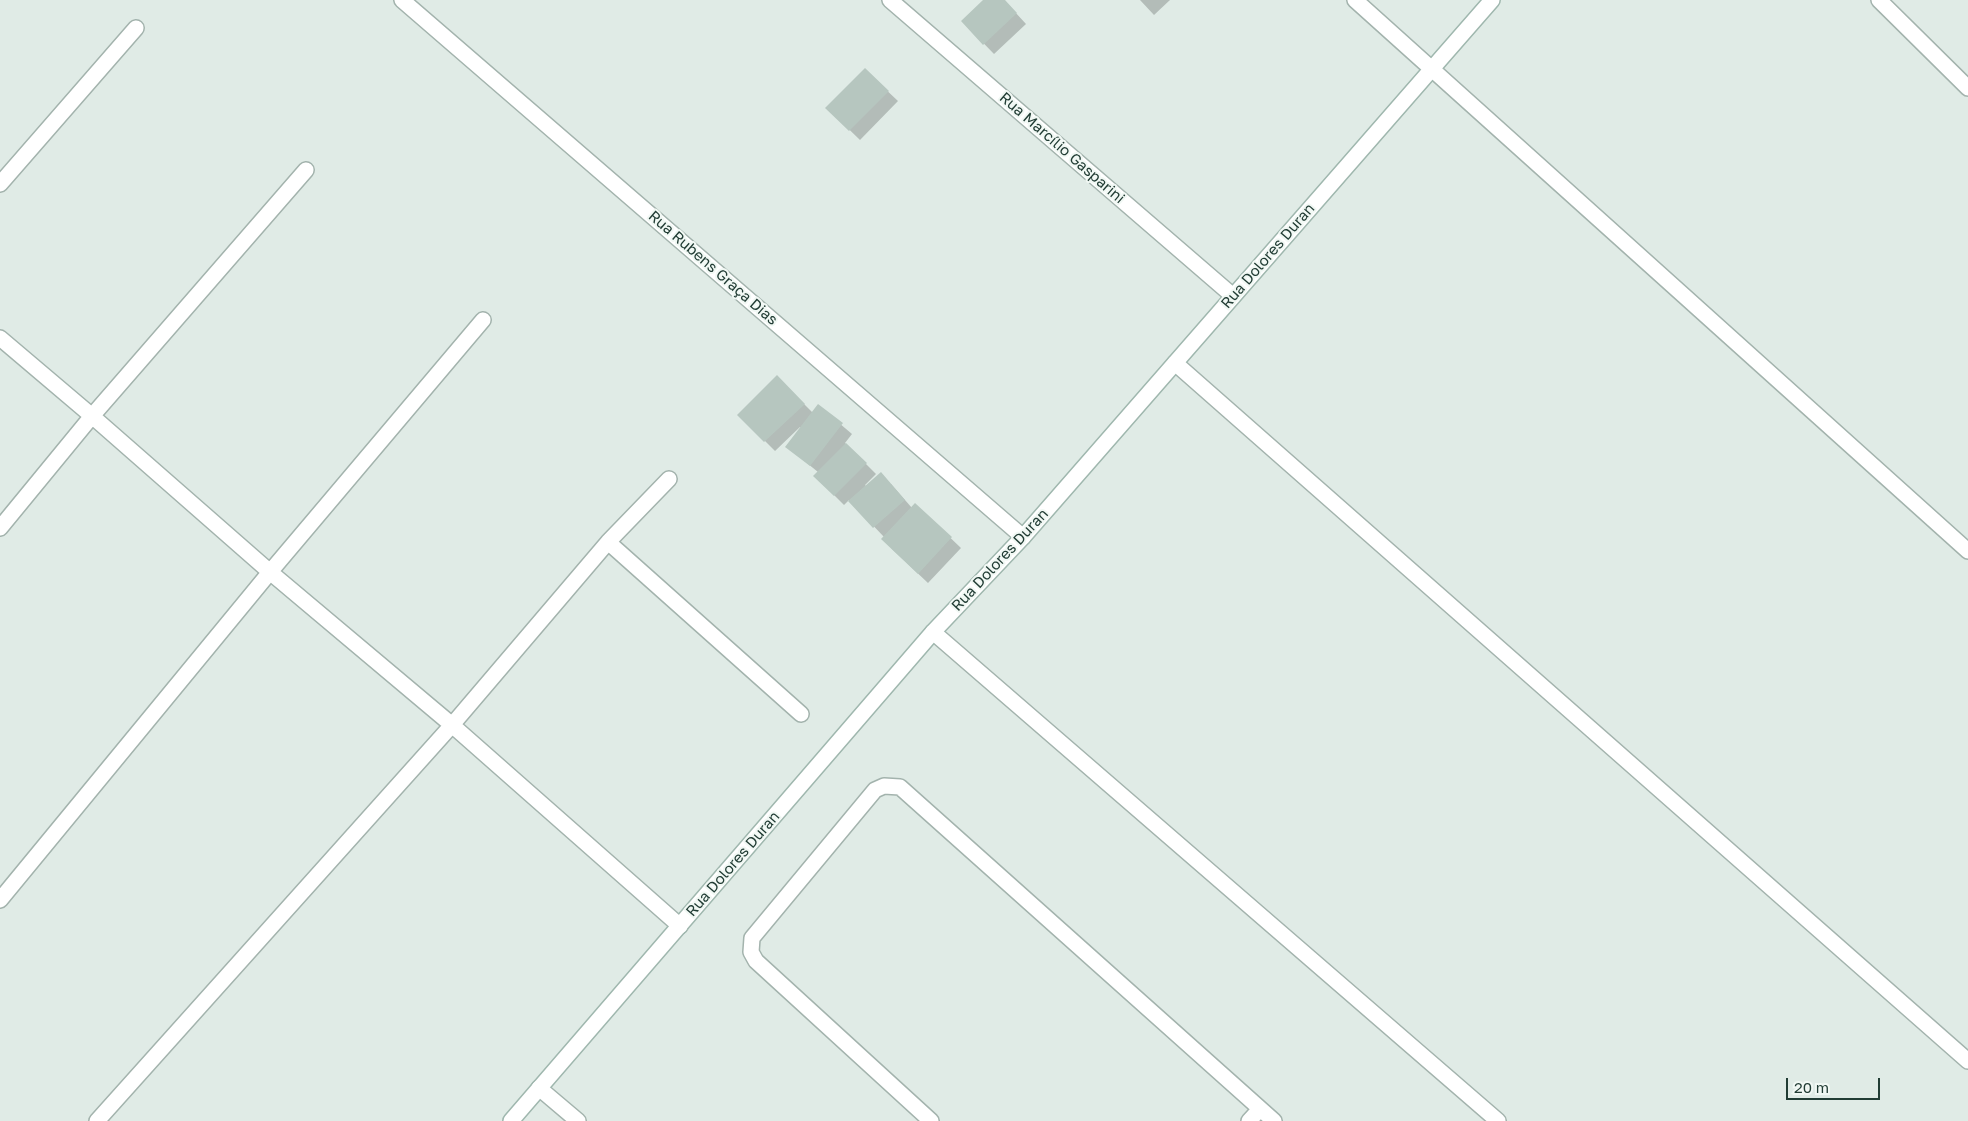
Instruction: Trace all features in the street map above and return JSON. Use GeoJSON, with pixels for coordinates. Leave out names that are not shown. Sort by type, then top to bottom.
{"type":"FeatureCollection","features":[{"type":"Feature","properties":{"kind":"street","name":"Rua Rubens Graça Dias"},"geometry":{"type":"LineString","coordinates":[[402,0],[1023,537]]}},
{"type":"Feature","properties":{"kind":"street","name":"Rua Marcílio Gasparini"},"geometry":{"type":"LineString","coordinates":[[890,0],[1233,296]]}},
{"type":"Feature","properties":{"kind":"street"},"geometry":{"type":"LineString","coordinates":[[1355,0],[1968,550]]}},
{"type":"Feature","properties":{"kind":"street","name":"Rua Dolores Duran"},"geometry":{"type":"LineString","coordinates":[[510,1121],[933,632],[1023,537],[1492,0]]}},
{"type":"Feature","properties":{"kind":"street"},"geometry":{"type":"LineString","coordinates":[[1879,0],[1968,88]]}},
{"type":"Feature","properties":{"kind":"street"},"geometry":{"type":"LineString","coordinates":[[0,184],[136,28]]}},
{"type":"Feature","properties":{"kind":"street"},"geometry":{"type":"LineString","coordinates":[[0,528],[92,416],[306,170]]}},
{"type":"Feature","properties":{"kind":"street"},"geometry":{"type":"LineString","coordinates":[[0,900],[270,572],[483,320]]}},
{"type":"Feature","properties":{"kind":"street"},"geometry":{"type":"LineString","coordinates":[[0,338],[270,572],[452,725],[680,926]]}},
{"type":"Feature","properties":{"kind":"street"},"geometry":{"type":"LineString","coordinates":[[1175,363],[1968,1061]]}},
{"type":"Feature","properties":{"kind":"street"},"geometry":{"type":"LineString","coordinates":[[97,1121],[452,725],[608,542],[669,479]]}},
{"type":"Feature","properties":{"kind":"street"},"geometry":{"type":"LineString","coordinates":[[608,542],[801,714]]}},
{"type":"Feature","properties":{"kind":"street"},"geometry":{"type":"LineString","coordinates":[[933,632],[1498,1121]]}},
{"type":"Feature","properties":{"kind":"street"},"geometry":{"type":"LineString","coordinates":[[931,1121],[756,961],[751,952],[752,938],[875,790],[884,786],[900,787],[1274,1121]]}},
{"type":"Feature","properties":{"kind":"street"},"geometry":{"type":"LineString","coordinates":[[539,1088],[578,1121]]}},
{"type":"Feature","properties":{"kind":"street"},"geometry":{"type":"LineString","coordinates":[[1249,1121],[1260,1109]]}},
{"type":"Feature","properties":{"kind":"building"},"geometry":{"type":"Polygon","coordinates":[[[983,0],[1005,0],[1017,13],[983,45],[961,21],[983,0]]]}},
{"type":"Feature","properties":{"kind":"building"},"geometry":{"type":"Polygon","coordinates":[[[865,68],[889,91],[849,131],[825,108],[865,68]]]}},
{"type":"Feature","properties":{"kind":"building"},"geometry":{"type":"Polygon","coordinates":[[[777,375],[805,404],[764,442],[737,415],[777,375]]]}},
{"type":"Feature","properties":{"kind":"building"},"geometry":{"type":"Polygon","coordinates":[[[818,404],[843,423],[810,466],[785,447],[818,404]]]}},
{"type":"Feature","properties":{"kind":"building"},"geometry":{"type":"Polygon","coordinates":[[[846,443],[867,463],[834,496],[813,476],[846,443]]]}},
{"type":"Feature","properties":{"kind":"building"},"geometry":{"type":"Polygon","coordinates":[[[881,472],[905,500],[873,528],[848,501],[881,472]]]}},
{"type":"Feature","properties":{"kind":"building"},"geometry":{"type":"Polygon","coordinates":[[[915,503],[952,537],[918,574],[881,539],[915,503]]]}}]}
